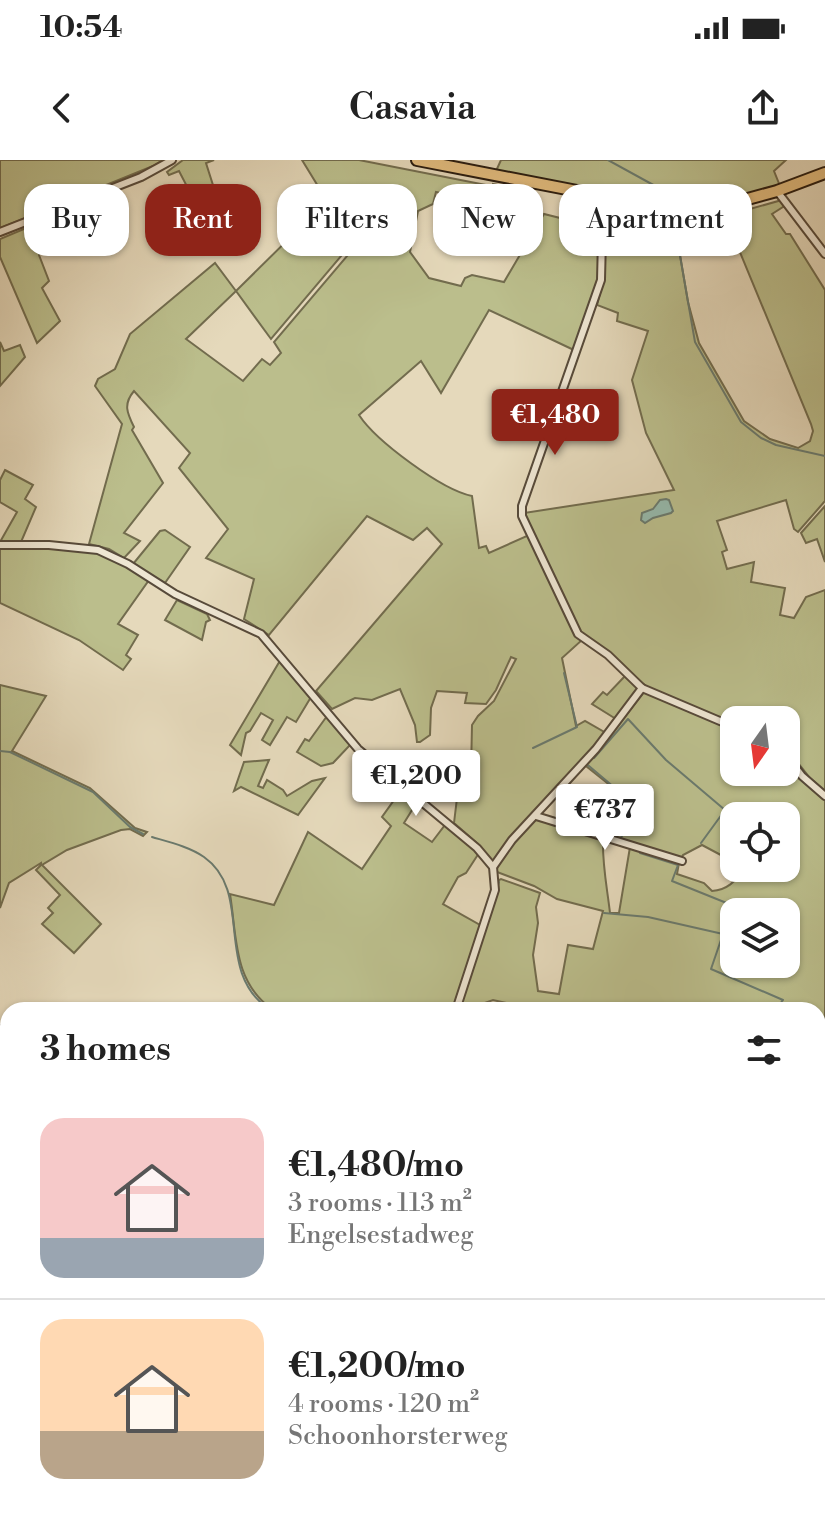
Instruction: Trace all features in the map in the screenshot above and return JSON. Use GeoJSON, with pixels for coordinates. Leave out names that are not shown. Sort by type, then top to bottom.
{"type":"FeatureCollection","features":[{"type":"Feature","properties":{"kind":"main road"},"geometry":{"type":"LineString","coordinates":[[417,160],[559,188]]}},
{"type":"Feature","properties":{"kind":"main road"},"geometry":{"type":"LineString","coordinates":[[752,198],[825,173]]}},
{"type":"Feature","properties":{"kind":"street"},"geometry":{"type":"LineString","coordinates":[[0,232],[141,177],[172,160]]}},
{"type":"Feature","properties":{"kind":"street"},"geometry":{"type":"LineString","coordinates":[[777,191],[825,254]]}},
{"type":"Feature","properties":{"kind":"street"},"geometry":{"type":"LineString","coordinates":[[602,256],[601,280],[527,492],[522,516],[573,627],[642,688],[720,721]]}},
{"type":"Feature","properties":{"kind":"street"},"geometry":{"type":"LineString","coordinates":[[0,545],[49,545],[98,550],[128,564],[175,594],[261,634],[351,741],[395,782],[477,848],[493,867],[495,890],[459,1002]]}},
{"type":"Feature","properties":{"kind":"street"},"geometry":{"type":"LineString","coordinates":[[493,867],[506,847],[596,749],[642,688]]}},
{"type":"Feature","properties":{"kind":"street"},"geometry":{"type":"LineString","coordinates":[[800,773],[825,796]]}},
{"type":"Feature","properties":{"kind":"street"},"geometry":{"type":"LineString","coordinates":[[536,816],[682,861]]}},
{"type":"Feature","properties":{"kind":"green space"},"geometry":{"type":"Polygon","coordinates":[[[0,160],[163,160],[109,184],[24,184],[24,218],[0,228],[0,160]]]}},
{"type":"Feature","properties":{"kind":"green space"},"geometry":{"type":"Polygon","coordinates":[[[183,160],[214,160],[206,163],[213,184],[186,184],[179,171],[169,175],[167,172],[183,160]]]}},
{"type":"Feature","properties":{"kind":"green space"},"geometry":{"type":"Polygon","coordinates":[[[302,160],[359,160],[481,184],[433,184],[433,204],[418,211],[417,216],[417,184],[317,184],[302,160]]]}},
{"type":"Feature","properties":{"kind":"green space"},"geometry":{"type":"Polygon","coordinates":[[[501,160],[786,160],[774,171],[780,186],[752,193],[752,184],[561,184],[496,171],[501,160]]]}},
{"type":"Feature","properties":{"kind":"green space"},"geometry":{"type":"Polygon","coordinates":[[[782,200],[786,205],[772,214],[786,234],[790,234],[825,290],[825,501],[798,532],[794,529],[786,500],[717,521],[727,550],[722,552],[727,569],[754,562],[751,582],[785,588],[780,615],[794,618],[806,597],[825,590],[825,792],[800,766],[800,706],[720,706],[720,718],[647,687],[606,651],[580,634],[524,513],[674,490],[646,433],[632,380],[648,331],[617,321],[618,313],[597,305],[605,274],[605,256],[680,256],[699,343],[744,421],[770,439],[798,448],[810,441],[813,431],[811,424],[742,256],[752,256],[752,208],[782,200]]]}},
{"type":"Feature","properties":{"kind":"green space"},"geometry":{"type":"Polygon","coordinates":[[[544,214],[559,218],[559,256],[600,256],[600,280],[576,351],[489,310],[441,393],[421,361],[359,415],[380,438],[411,463],[444,484],[472,496],[479,548],[486,546],[489,553],[529,535],[572,628],[582,640],[562,658],[576,726],[585,721],[606,733],[493,862],[454,823],[457,798],[424,791],[422,798],[390,772],[399,766],[471,772],[472,725],[494,701],[516,659],[511,657],[486,704],[465,703],[467,693],[437,691],[431,708],[430,735],[420,742],[417,742],[415,725],[400,689],[372,700],[355,698],[332,709],[316,691],[442,544],[427,528],[413,540],[367,516],[269,635],[244,619],[254,579],[206,558],[228,529],[179,468],[190,453],[134,391],[127,404],[134,427],[132,430],[163,483],[124,533],[140,541],[124,558],[109,549],[89,544],[122,424],[95,386],[98,379],[115,369],[130,334],[215,263],[236,291],[186,339],[243,381],[262,359],[270,365],[281,353],[274,342],[347,256],[413,256],[429,278],[461,286],[465,278],[472,275],[504,282],[519,256],[543,256],[544,214]]]}},
{"type":"Feature","properties":{"kind":"green space"},"geometry":{"type":"Polygon","coordinates":[[[24,229],[24,256],[39,256],[49,281],[42,288],[60,321],[37,343],[0,257],[0,239],[24,229]]]}},
{"type":"Feature","properties":{"kind":"green space"},"geometry":{"type":"Polygon","coordinates":[[[277,250],[277,256],[341,256],[271,339],[236,291],[277,250]]]}},
{"type":"Feature","properties":{"kind":"green space"},"geometry":{"type":"Polygon","coordinates":[[[0,342],[4,351],[20,345],[25,357],[0,386],[0,342]]]}},
{"type":"Feature","properties":{"kind":"green space"},"geometry":{"type":"Polygon","coordinates":[[[5,470],[33,485],[25,499],[36,507],[21,542],[0,542],[17,512],[0,502],[0,480],[5,470]]]}},
{"type":"Feature","properties":{"kind":"green space"},"geometry":{"type":"Polygon","coordinates":[[[825,506],[825,562],[817,539],[806,543],[801,533],[825,506]]]}},
{"type":"Feature","properties":{"kind":"green space"},"geometry":{"type":"Polygon","coordinates":[[[165,530],[190,547],[165,583],[133,564],[160,531],[165,530]]]}},
{"type":"Feature","properties":{"kind":"green space"},"geometry":{"type":"Polygon","coordinates":[[[46,546],[100,554],[149,580],[118,624],[138,635],[126,655],[131,659],[123,670],[79,640],[0,603],[0,548],[46,546]]]}},
{"type":"Feature","properties":{"kind":"green space"},"geometry":{"type":"Polygon","coordinates":[[[177,600],[207,614],[210,620],[206,622],[202,640],[165,620],[177,600]]]}},
{"type":"Feature","properties":{"kind":"green space"},"geometry":{"type":"Polygon","coordinates":[[[281,659],[311,697],[296,722],[287,717],[270,745],[262,740],[273,720],[261,713],[246,733],[241,755],[230,745],[281,659]]]}},
{"type":"Feature","properties":{"kind":"green space"},"geometry":{"type":"Polygon","coordinates":[[[626,675],[639,687],[616,719],[592,704],[603,692],[607,695],[626,675]]]}},
{"type":"Feature","properties":{"kind":"green space"},"geometry":{"type":"Polygon","coordinates":[[[0,685],[46,696],[12,751],[90,788],[135,828],[147,832],[143,836],[130,829],[121,830],[67,850],[42,865],[101,924],[74,953],[42,924],[53,913],[48,908],[60,895],[36,870],[41,863],[9,883],[0,908],[0,685]]]}},
{"type":"Feature","properties":{"kind":"green space"},"geometry":{"type":"Polygon","coordinates":[[[645,691],[720,722],[720,786],[800,786],[800,773],[825,800],[825,1002],[460,1002],[497,881],[501,879],[540,893],[536,907],[538,923],[533,955],[538,991],[559,994],[568,945],[593,949],[603,911],[557,899],[534,886],[497,872],[496,867],[503,855],[536,819],[603,838],[610,913],[619,913],[630,847],[679,863],[677,874],[704,883],[712,891],[732,882],[800,882],[800,802],[720,802],[720,855],[702,845],[681,859],[614,838],[617,829],[598,824],[621,794],[586,766],[645,691]]]}},
{"type":"Feature","properties":{"kind":"green space"},"geometry":{"type":"Polygon","coordinates":[[[327,716],[351,744],[333,763],[321,766],[297,752],[327,716]]]}},
{"type":"Feature","properties":{"kind":"green space"},"geometry":{"type":"Polygon","coordinates":[[[269,760],[258,786],[263,788],[267,780],[287,796],[312,781],[325,778],[298,815],[241,787],[234,791],[244,762],[269,760]]]}},
{"type":"Feature","properties":{"kind":"green space"},"geometry":{"type":"Polygon","coordinates":[[[402,789],[417,802],[404,823],[432,842],[445,825],[479,853],[466,873],[458,877],[443,904],[480,925],[457,1002],[264,1002],[250,986],[239,958],[230,894],[274,905],[308,832],[362,869],[391,826],[382,817],[402,789]]]}},
{"type":"Feature","properties":{"kind":"water"},"geometry":{"type":"Polygon","coordinates":[[[666,499],[673,511],[671,513],[645,523],[641,520],[642,513],[666,499]]]}},
{"type":"Feature","properties":{"kind":"waterway"},"geometry":{"type":"LineString","coordinates":[[608,160],[652,184]]}},
{"type":"Feature","properties":{"kind":"waterway"},"geometry":{"type":"LineString","coordinates":[[680,256],[695,342],[741,422],[776,445],[825,456]]}},
{"type":"Feature","properties":{"kind":"waterway"},"geometry":{"type":"LineString","coordinates":[[533,748],[577,727],[564,673]]}},
{"type":"Feature","properties":{"kind":"waterway"},"geometry":{"type":"LineString","coordinates":[[594,758],[628,719],[666,760],[725,810],[701,843]]}},
{"type":"Feature","properties":{"kind":"waterway"},"geometry":{"type":"LineString","coordinates":[[0,751],[10,752],[93,792],[130,827],[143,834]]}},
{"type":"Feature","properties":{"kind":"waterway"},"geometry":{"type":"LineString","coordinates":[[581,769],[589,766],[635,805],[621,838]]}},
{"type":"Feature","properties":{"kind":"waterway"},"geometry":{"type":"LineString","coordinates":[[541,813],[566,786]]}},
{"type":"Feature","properties":{"kind":"waterway"},"geometry":{"type":"LineString","coordinates":[[152,837],[198,853],[219,872],[228,891],[242,975],[262,1002]]}},
{"type":"Feature","properties":{"kind":"waterway"},"geometry":{"type":"LineString","coordinates":[[640,853],[678,865],[672,881],[720,900]]}},
{"type":"Feature","properties":{"kind":"waterway"},"geometry":{"type":"LineString","coordinates":[[462,1002],[499,882]]}},
{"type":"Feature","properties":{"kind":"waterway"},"geometry":{"type":"LineString","coordinates":[[604,913],[648,917],[723,934],[711,969],[783,1000],[781,1002]]}}]}
